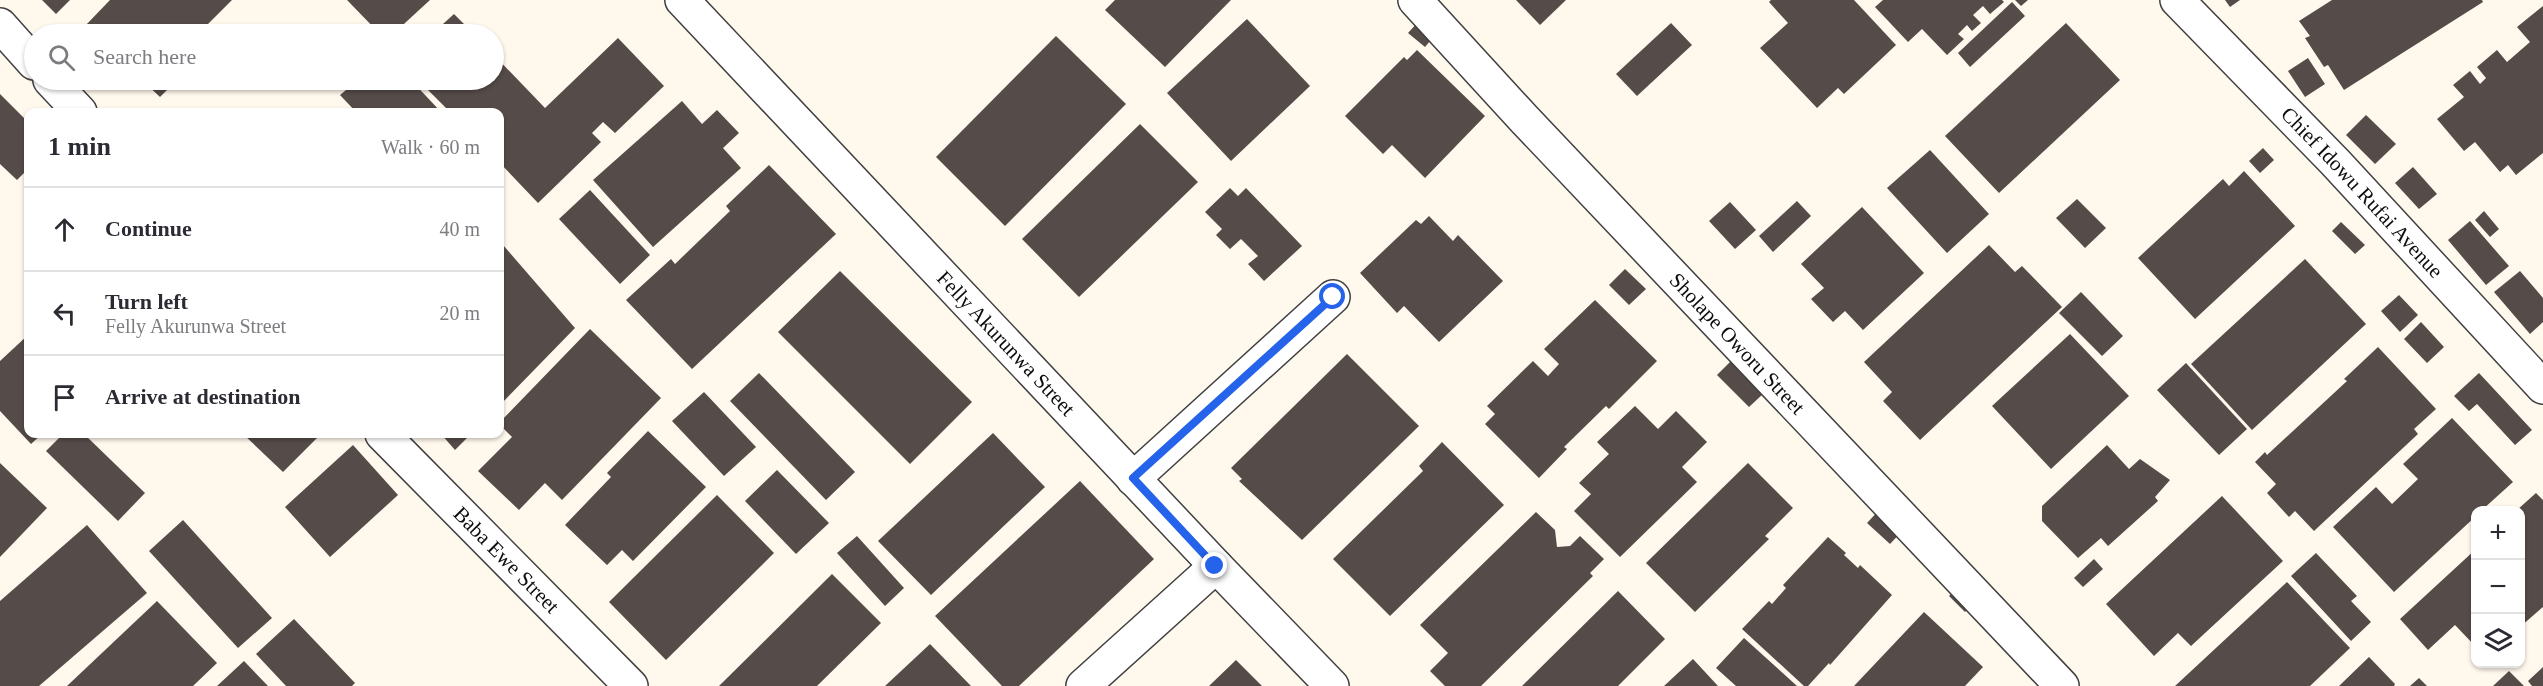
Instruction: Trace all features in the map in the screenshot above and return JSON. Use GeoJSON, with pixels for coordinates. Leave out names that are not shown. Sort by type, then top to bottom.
{"type":"FeatureCollection","features":[{"type":"Feature","properties":{"kind":"street","name":"Felly Akurunwa Street"},"geometry":{"type":"LineString","coordinates":[[682,0],[1215,566],[1332,686]]}},
{"type":"Feature","properties":{"kind":"street","name":"Sholape Oworu Street"},"geometry":{"type":"LineString","coordinates":[[1415,0],[1533,128],[2062,686]]}},
{"type":"Feature","properties":{"kind":"street","name":"Chief Idowu Rufai Avenue"},"geometry":{"type":"LineString","coordinates":[[2178,0],[2335,162],[2543,387]]}},
{"type":"Feature","properties":{"kind":"street"},"geometry":{"type":"LineString","coordinates":[[0,25],[24,52]]}},
{"type":"Feature","properties":{"kind":"street"},"geometry":{"type":"LineString","coordinates":[[59,90],[76,108]]}},
{"type":"Feature","properties":{"kind":"street"},"geometry":{"type":"LineString","coordinates":[[1133,478],[1333,297]]}},
{"type":"Feature","properties":{"kind":"street","name":"Baba Ewe Street"},"geometry":{"type":"LineString","coordinates":[[386,438],[632,686]]}},
{"type":"Feature","properties":{"kind":"street"},"geometry":{"type":"LineString","coordinates":[[1083,686],[1215,566]]}},
{"type":"Feature","properties":{"kind":"building"},"geometry":{"type":"Polygon","coordinates":[[[42,0],[70,0],[56,14],[42,0]]]}},
{"type":"Feature","properties":{"kind":"building"},"geometry":{"type":"Polygon","coordinates":[[[110,0],[232,0],[208,24],[87,24],[110,0]]]}},
{"type":"Feature","properties":{"kind":"building"},"geometry":{"type":"Polygon","coordinates":[[[347,0],[430,0],[404,24],[370,24],[347,0]]]}},
{"type":"Feature","properties":{"kind":"building"},"geometry":{"type":"Polygon","coordinates":[[[1115,0],[1231,0],[1165,67],[1105,10],[1115,0]]]}},
{"type":"Feature","properties":{"kind":"building"},"geometry":{"type":"Polygon","coordinates":[[[1516,0],[1566,0],[1540,25],[1516,0]]]}},
{"type":"Feature","properties":{"kind":"building"},"geometry":{"type":"Polygon","coordinates":[[[1771,0],[1854,0],[1896,45],[1844,94],[1838,88],[1817,108],[1760,48],[1788,23],[1769,2],[1771,0]]]}},
{"type":"Feature","properties":{"kind":"building"},"geometry":{"type":"Polygon","coordinates":[[[1883,0],[2002,0],[2004,2],[1990,14],[1983,6],[1973,15],[1981,23],[1972,31],[1967,25],[1958,34],[1964,39],[1947,55],[1922,29],[1908,42],[1875,7],[1883,0]]]}},
{"type":"Feature","properties":{"kind":"building"},"geometry":{"type":"Polygon","coordinates":[[[2015,0],[2028,0],[2021,6],[2015,0]]]}},
{"type":"Feature","properties":{"kind":"building"},"geometry":{"type":"Polygon","coordinates":[[[2225,0],[2240,0],[2230,7],[2225,0]]]}},
{"type":"Feature","properties":{"kind":"building"},"geometry":{"type":"Polygon","coordinates":[[[2332,0],[2482,0],[2483,2],[2344,90],[2328,65],[2324,67],[2305,38],[2310,36],[2299,21],[2332,0]]]}},
{"type":"Feature","properties":{"kind":"building"},"geometry":{"type":"Polygon","coordinates":[[[2012,2],[2025,16],[1970,67],[1958,53],[2012,2]]]}},
{"type":"Feature","properties":{"kind":"building"},"geometry":{"type":"Polygon","coordinates":[[[2543,6],[2543,153],[2516,175],[2508,165],[2500,172],[2475,142],[2464,151],[2437,119],[2464,97],[2453,85],[2470,71],[2480,84],[2486,78],[2477,67],[2497,50],[2507,62],[2530,42],[2517,27],[2543,6]]]}},
{"type":"Feature","properties":{"kind":"building"},"geometry":{"type":"Polygon","coordinates":[[[454,14],[464,24],[443,24],[454,14]]]}},
{"type":"Feature","properties":{"kind":"building"},"geometry":{"type":"Polygon","coordinates":[[[1247,19],[1310,86],[1231,161],[1167,93],[1247,19]]]}},
{"type":"Feature","properties":{"kind":"building"},"geometry":{"type":"Polygon","coordinates":[[[1419,21],[1436,34],[1425,47],[1408,33],[1419,21]]]}},
{"type":"Feature","properties":{"kind":"building"},"geometry":{"type":"Polygon","coordinates":[[[1671,23],[1692,45],[1637,96],[1616,74],[1671,23]]]}},
{"type":"Feature","properties":{"kind":"building"},"geometry":{"type":"Polygon","coordinates":[[[2066,23],[2120,80],[1999,193],[1945,136],[2066,23]]]}},
{"type":"Feature","properties":{"kind":"building"},"geometry":{"type":"Polygon","coordinates":[[[1056,36],[1126,104],[1005,226],[936,157],[1056,36]]]}},
{"type":"Feature","properties":{"kind":"building"},"geometry":{"type":"Polygon","coordinates":[[[618,38],[664,86],[615,133],[603,122],[592,133],[601,142],[538,203],[504,167],[504,108],[446,108],[428,90],[504,90],[504,65],[545,108],[618,38]]]}},
{"type":"Feature","properties":{"kind":"building"},"geometry":{"type":"Polygon","coordinates":[[[1417,50],[1485,116],[1425,178],[1392,145],[1383,154],[1345,116],[1404,57],[1407,60],[1417,50]]]}},
{"type":"Feature","properties":{"kind":"building"},"geometry":{"type":"Polygon","coordinates":[[[2308,58],[2325,84],[2305,97],[2288,71],[2308,58]]]}},
{"type":"Feature","properties":{"kind":"building"},"geometry":{"type":"Polygon","coordinates":[[[153,90],[167,90],[160,97],[153,90]]]}},
{"type":"Feature","properties":{"kind":"building"},"geometry":{"type":"Polygon","coordinates":[[[346,90],[420,90],[437,108],[352,108],[340,95],[346,90]]]}},
{"type":"Feature","properties":{"kind":"building"},"geometry":{"type":"Polygon","coordinates":[[[0,94],[24,118],[24,173],[17,180],[0,164],[0,94]]]}},
{"type":"Feature","properties":{"kind":"building"},"geometry":{"type":"Polygon","coordinates":[[[682,101],[702,124],[717,110],[739,133],[723,148],[741,168],[653,247],[593,180],[682,101]]]}},
{"type":"Feature","properties":{"kind":"building"},"geometry":{"type":"Polygon","coordinates":[[[2366,115],[2396,144],[2375,164],[2346,135],[2366,115]]]}},
{"type":"Feature","properties":{"kind":"building"},"geometry":{"type":"Polygon","coordinates":[[[1140,124],[1198,182],[1079,297],[1022,239],[1140,124]]]}},
{"type":"Feature","properties":{"kind":"building"},"geometry":{"type":"Polygon","coordinates":[[[2263,148],[2274,160],[2260,173],[2249,161],[2263,148]]]}},
{"type":"Feature","properties":{"kind":"building"},"geometry":{"type":"Polygon","coordinates":[[[1930,150],[1989,214],[1947,253],[1887,188],[1930,150]]]}},
{"type":"Feature","properties":{"kind":"building"},"geometry":{"type":"Polygon","coordinates":[[[769,165],[836,234],[692,369],[626,300],[671,259],[675,264],[730,211],[726,206],[769,165]]]}},
{"type":"Feature","properties":{"kind":"building"},"geometry":{"type":"Polygon","coordinates":[[[2413,167],[2437,194],[2419,209],[2395,183],[2413,167]]]}},
{"type":"Feature","properties":{"kind":"building"},"geometry":{"type":"Polygon","coordinates":[[[2244,171],[2295,226],[2195,319],[2138,258],[2223,179],[2229,186],[2244,171]]]}},
{"type":"Feature","properties":{"kind":"building"},"geometry":{"type":"Polygon","coordinates":[[[1230,188],[1238,196],[1246,188],[1302,246],[1264,281],[1248,264],[1258,256],[1241,239],[1230,249],[1216,235],[1222,229],[1205,212],[1230,188]]]}},
{"type":"Feature","properties":{"kind":"building"},"geometry":{"type":"Polygon","coordinates":[[[590,190],[650,255],[620,284],[559,219],[590,190]]]}},
{"type":"Feature","properties":{"kind":"building"},"geometry":{"type":"Polygon","coordinates":[[[2077,199],[2106,228],[2085,248],[2056,218],[2077,199]]]}},
{"type":"Feature","properties":{"kind":"building"},"geometry":{"type":"Polygon","coordinates":[[[1797,201],[1811,216],[1773,252],[1759,236],[1797,201]]]}},
{"type":"Feature","properties":{"kind":"building"},"geometry":{"type":"Polygon","coordinates":[[[1730,202],[1756,230],[1735,249],[1709,221],[1730,202]]]}},
{"type":"Feature","properties":{"kind":"building"},"geometry":{"type":"Polygon","coordinates":[[[1862,207],[1924,273],[1863,330],[1845,311],[1833,322],[1811,299],[1824,288],[1801,264],[1862,207]]]}},
{"type":"Feature","properties":{"kind":"building"},"geometry":{"type":"Polygon","coordinates":[[[2484,211],[2499,229],[2490,237],[2475,220],[2484,211]]]}},
{"type":"Feature","properties":{"kind":"building"},"geometry":{"type":"Polygon","coordinates":[[[1429,216],[1453,241],[1458,235],[1503,281],[1439,342],[1404,306],[1397,313],[1360,273],[1416,220],[1421,224],[1429,216]]]}},
{"type":"Feature","properties":{"kind":"building"},"geometry":{"type":"Polygon","coordinates":[[[2470,221],[2509,266],[2486,285],[2448,240],[2470,221]]]}},
{"type":"Feature","properties":{"kind":"building"},"geometry":{"type":"Polygon","coordinates":[[[2341,222],[2365,245],[2355,254],[2332,231],[2341,222]]]}},
{"type":"Feature","properties":{"kind":"building"},"geometry":{"type":"Polygon","coordinates":[[[1989,245],[2015,272],[2022,266],[2062,307],[1920,440],[1883,401],[1892,392],[1864,362],[1989,245]]]}},
{"type":"Feature","properties":{"kind":"building"},"geometry":{"type":"Polygon","coordinates":[[[504,246],[575,328],[504,401],[504,246]]]}},
{"type":"Feature","properties":{"kind":"building"},"geometry":{"type":"Polygon","coordinates":[[[2305,259],[2366,324],[2252,430],[2191,364],[2305,259]]]}},
{"type":"Feature","properties":{"kind":"building"},"geometry":{"type":"Polygon","coordinates":[[[1625,269],[1646,289],[1629,305],[1609,285],[1625,269]]]}},
{"type":"Feature","properties":{"kind":"building"},"geometry":{"type":"Polygon","coordinates":[[[840,271],[972,402],[910,464],[778,332],[840,271]]]}},
{"type":"Feature","properties":{"kind":"building"},"geometry":{"type":"Polygon","coordinates":[[[2520,271],[2543,298],[2543,322],[2530,334],[2494,292],[2520,271]]]}},
{"type":"Feature","properties":{"kind":"building"},"geometry":{"type":"Polygon","coordinates":[[[2081,292],[2123,336],[2102,356],[2059,313],[2081,292]]]}},
{"type":"Feature","properties":{"kind":"building"},"geometry":{"type":"Polygon","coordinates":[[[2399,295],[2418,315],[2400,332],[2381,311],[2399,295]]]}},
{"type":"Feature","properties":{"kind":"building"},"geometry":{"type":"Polygon","coordinates":[[[1595,300],[1657,361],[1609,409],[1606,406],[1564,447],[1567,449],[1539,478],[1485,424],[1495,414],[1487,406],[1533,361],[1548,376],[1559,364],[1544,349],[1595,300]]]}},
{"type":"Feature","properties":{"kind":"building"},"geometry":{"type":"Polygon","coordinates":[[[2421,322],[2444,347],[2427,363],[2404,339],[2421,322]]]}},
{"type":"Feature","properties":{"kind":"building"},"geometry":{"type":"Polygon","coordinates":[[[590,329],[661,398],[562,500],[545,483],[519,510],[478,471],[512,437],[504,429],[504,418],[590,329]]]}},
{"type":"Feature","properties":{"kind":"building"},"geometry":{"type":"Polygon","coordinates":[[[2070,334],[2129,396],[2051,469],[1992,406],[2070,334]]]}},
{"type":"Feature","properties":{"kind":"building"},"geometry":{"type":"Polygon","coordinates":[[[24,339],[24,437],[0,411],[0,361],[24,339]]]}},
{"type":"Feature","properties":{"kind":"building"},"geometry":{"type":"Polygon","coordinates":[[[2378,347],[2436,409],[2414,429],[2418,434],[2314,531],[2295,511],[2289,517],[2267,493],[2276,484],[2255,462],[2265,452],[2267,455],[2347,381],[2344,379],[2378,347]]]}},
{"type":"Feature","properties":{"kind":"building"},"geometry":{"type":"Polygon","coordinates":[[[1347,354],[1419,426],[1302,540],[1239,481],[1242,479],[1231,468],[1347,354]]]}},
{"type":"Feature","properties":{"kind":"building"},"geometry":{"type":"Polygon","coordinates":[[[1731,361],[1764,393],[1749,407],[1717,375],[1731,361]]]}},
{"type":"Feature","properties":{"kind":"building"},"geometry":{"type":"Polygon","coordinates":[[[2186,363],[2247,429],[2219,455],[2157,390],[2186,363]]]}},
{"type":"Feature","properties":{"kind":"building"},"geometry":{"type":"Polygon","coordinates":[[[759,373],[855,472],[826,500],[730,401],[759,373]]]}},
{"type":"Feature","properties":{"kind":"building"},"geometry":{"type":"Polygon","coordinates":[[[2479,373],[2532,430],[2515,445],[2477,404],[2469,411],[2454,396],[2479,373]]]}},
{"type":"Feature","properties":{"kind":"building"},"geometry":{"type":"Polygon","coordinates":[[[704,392],[756,447],[724,476],[672,421],[704,392]]]}},
{"type":"Feature","properties":{"kind":"building"},"geometry":{"type":"Polygon","coordinates":[[[1635,406],[1658,429],[1676,411],[1707,442],[1682,467],[1697,482],[1620,557],[1574,511],[1591,494],[1579,483],[1609,454],[1597,442],[1635,406]]]}},
{"type":"Feature","properties":{"kind":"building"},"geometry":{"type":"Polygon","coordinates":[[[2452,418],[2513,482],[2486,506],[2471,506],[2471,521],[2394,592],[2333,527],[2376,487],[2392,504],[2418,479],[2403,464],[2452,418]]]}},
{"type":"Feature","properties":{"kind":"building"},"geometry":{"type":"Polygon","coordinates":[[[648,431],[706,487],[633,561],[622,550],[607,565],[565,525],[611,477],[607,473],[648,431]]]}},
{"type":"Feature","properties":{"kind":"building"},"geometry":{"type":"Polygon","coordinates":[[[993,433],[1045,487],[931,595],[878,541],[993,433]]]}},
{"type":"Feature","properties":{"kind":"building"},"geometry":{"type":"Polygon","coordinates":[[[25,438],[38,438],[31,444],[25,438]]]}},
{"type":"Feature","properties":{"kind":"building"},"geometry":{"type":"Polygon","coordinates":[[[59,438],[88,438],[145,493],[118,521],[46,451],[59,438]]]}},
{"type":"Feature","properties":{"kind":"building"},"geometry":{"type":"Polygon","coordinates":[[[247,438],[317,438],[283,472],[247,438]]]}},
{"type":"Feature","properties":{"kind":"building"},"geometry":{"type":"Polygon","coordinates":[[[444,438],[467,438],[455,450],[444,438]]]}},
{"type":"Feature","properties":{"kind":"building"},"geometry":{"type":"Polygon","coordinates":[[[1442,442],[1504,505],[1390,616],[1333,559],[1423,471],[1419,466],[1442,442]]]}},
{"type":"Feature","properties":{"kind":"building"},"geometry":{"type":"Polygon","coordinates":[[[353,445],[398,495],[330,557],[285,507],[353,445]]]}},
{"type":"Feature","properties":{"kind":"building"},"geometry":{"type":"Polygon","coordinates":[[[2107,445],[2129,469],[2140,459],[2170,480],[2155,497],[2158,501],[2108,546],[2101,538],[2078,558],[2042,521],[2042,506],[2107,445]]]}},
{"type":"Feature","properties":{"kind":"building"},"geometry":{"type":"Polygon","coordinates":[[[0,463],[47,508],[0,557],[0,463]]]}},
{"type":"Feature","properties":{"kind":"building"},"geometry":{"type":"Polygon","coordinates":[[[1748,463],[1793,508],[1765,536],[1769,539],[1695,612],[1646,563],[1748,463]]]}},
{"type":"Feature","properties":{"kind":"building"},"geometry":{"type":"Polygon","coordinates":[[[777,470],[829,523],[796,554],[745,501],[777,470]]]}},
{"type":"Feature","properties":{"kind":"building"},"geometry":{"type":"Polygon","coordinates":[[[1080,481],[1154,559],[1019,686],[1002,686],[935,616],[1080,481]]]}},
{"type":"Feature","properties":{"kind":"building"},"geometry":{"type":"Polygon","coordinates":[[[2536,493],[2543,500],[2543,607],[2525,623],[2525,506],[2521,506],[2536,493]]]}},
{"type":"Feature","properties":{"kind":"building"},"geometry":{"type":"Polygon","coordinates":[[[717,495],[774,553],[666,660],[609,602],[717,495]]]}},
{"type":"Feature","properties":{"kind":"building"},"geometry":{"type":"Polygon","coordinates":[[[2222,496],[2283,561],[2191,646],[2178,633],[2154,656],[2106,604],[2222,496]]]}},
{"type":"Feature","properties":{"kind":"building"},"geometry":{"type":"Polygon","coordinates":[[[1881,508],[1904,529],[1890,544],[1867,523],[1881,508]]]}},
{"type":"Feature","properties":{"kind":"building"},"geometry":{"type":"Polygon","coordinates":[[[1536,512],[1555,530],[1557,547],[1570,546],[1580,536],[1604,559],[1590,573],[1593,576],[1481,686],[1445,686],[1430,671],[1448,653],[1420,625],[1536,512]]]}},
{"type":"Feature","properties":{"kind":"building"},"geometry":{"type":"Polygon","coordinates":[[[183,520],[272,618],[238,648],[149,551],[183,520]]]}},
{"type":"Feature","properties":{"kind":"building"},"geometry":{"type":"Polygon","coordinates":[[[87,525],[147,593],[39,686],[0,686],[0,601],[87,525]]]}},
{"type":"Feature","properties":{"kind":"building"},"geometry":{"type":"Polygon","coordinates":[[[857,536],[904,588],[885,606],[837,553],[857,536]]]}},
{"type":"Feature","properties":{"kind":"building"},"geometry":{"type":"Polygon","coordinates":[[[1828,537],[1846,553],[1844,555],[1858,568],[1860,565],[1892,595],[1830,665],[1829,663],[1808,686],[1804,686],[1742,629],[1769,601],[1772,604],[1786,588],[1783,585],[1828,537]]]}},
{"type":"Feature","properties":{"kind":"building"},"geometry":{"type":"Polygon","coordinates":[[[2316,553],[2357,596],[2351,601],[2371,622],[2351,641],[2291,576],[2316,553]]]}},
{"type":"Feature","properties":{"kind":"building"},"geometry":{"type":"Polygon","coordinates":[[[2471,554],[2471,642],[2455,625],[2428,650],[2400,619],[2471,554]]]}},
{"type":"Feature","properties":{"kind":"building"},"geometry":{"type":"Polygon","coordinates":[[[2094,559],[2103,569],[2083,587],[2074,578],[2094,559]]]}},
{"type":"Feature","properties":{"kind":"building"},"geometry":{"type":"Polygon","coordinates":[[[832,574],[881,623],[817,686],[719,686],[832,574]]]}},
{"type":"Feature","properties":{"kind":"building"},"geometry":{"type":"Polygon","coordinates":[[[2287,582],[2350,648],[2310,686],[2175,686],[2287,582]]]}},
{"type":"Feature","properties":{"kind":"building"},"geometry":{"type":"Polygon","coordinates":[[[1958,587],[1974,602],[1965,612],[1949,596],[1958,587]]]}},
{"type":"Feature","properties":{"kind":"building"},"geometry":{"type":"Polygon","coordinates":[[[1618,591],[1665,639],[1618,686],[1522,686],[1618,591]]]}},
{"type":"Feature","properties":{"kind":"building"},"geometry":{"type":"Polygon","coordinates":[[[157,601],[217,663],[193,686],[67,686],[157,601]]]}},
{"type":"Feature","properties":{"kind":"building"},"geometry":{"type":"Polygon","coordinates":[[[1924,612],[1983,667],[1965,686],[1854,686],[1924,612]]]}},
{"type":"Feature","properties":{"kind":"building"},"geometry":{"type":"Polygon","coordinates":[[[294,619],[355,683],[352,686],[286,686],[256,654],[294,619]]]}},
{"type":"Feature","properties":{"kind":"building"},"geometry":{"type":"Polygon","coordinates":[[[1744,638],[1797,686],[1736,686],[1716,668],[1744,638]]]}},
{"type":"Feature","properties":{"kind":"building"},"geometry":{"type":"Polygon","coordinates":[[[930,644],[971,686],[885,686],[930,644]]]}},
{"type":"Feature","properties":{"kind":"building"},"geometry":{"type":"Polygon","coordinates":[[[2369,657],[2395,684],[2394,686],[2339,686],[2369,657]]]}},
{"type":"Feature","properties":{"kind":"building"},"geometry":{"type":"Polygon","coordinates":[[[1693,659],[1718,686],[1664,686],[1693,659]]]}},
{"type":"Feature","properties":{"kind":"building"},"geometry":{"type":"Polygon","coordinates":[[[1236,660],[1262,686],[1209,686],[1236,660]]]}},
{"type":"Feature","properties":{"kind":"building"},"geometry":{"type":"Polygon","coordinates":[[[244,661],[268,686],[217,686],[244,661]]]}},
{"type":"Feature","properties":{"kind":"building"},"geometry":{"type":"Polygon","coordinates":[[[2543,667],[2543,686],[2532,686],[2528,681],[2543,667]]]}},
{"type":"Feature","properties":{"kind":"building"},"geometry":{"type":"Polygon","coordinates":[[[2509,671],[2524,686],[2493,686],[2509,671]]]}},
{"type":"Feature","properties":{"kind":"building"},"geometry":{"type":"Polygon","coordinates":[[[2419,678],[2427,686],[2410,686],[2419,678]]]}},
{"type":"Feature","properties":{"kind":"route"},"geometry":{"type":"LineString","coordinates":[[1215,566],[1133,478],[1333,297]]}}]}
